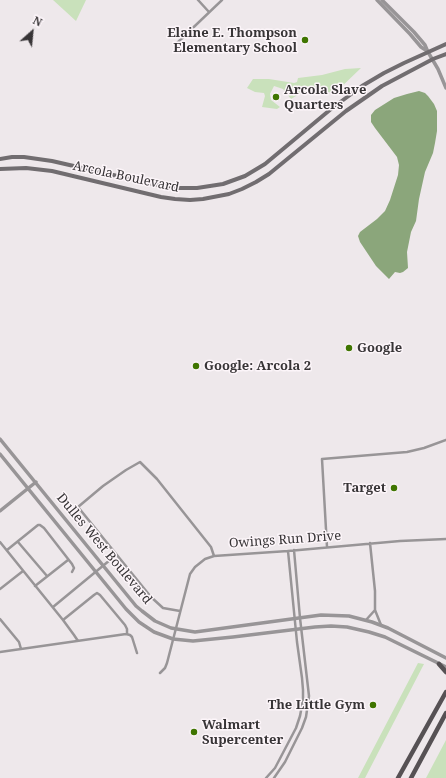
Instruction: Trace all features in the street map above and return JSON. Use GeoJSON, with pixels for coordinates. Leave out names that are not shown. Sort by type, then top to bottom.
{"type":"FeatureCollection","features":[{"type":"Feature","properties":{"kind":"main road","name":"Arcola Boulevard"},"geometry":{"type":"LineString","coordinates":[[0,159],[24,158],[46,160],[175,188],[201,188],[223,184],[245,176],[266,164],[335,106],[362,86],[384,73],[446,44]]}},
{"type":"Feature","properties":{"kind":"main road","name":"Arcola Boulevard"},"geometry":{"type":"LineString","coordinates":[[0,169],[26,168],[46,170],[175,199],[203,199],[229,194],[242,190],[269,174],[346,111],[382,86],[446,54]]}},
{"type":"Feature","properties":{"kind":"main road"},"geometry":{"type":"LineString","coordinates":[[439,664],[446,672]]}},
{"type":"Feature","properties":{"kind":"main road"},"geometry":{"type":"LineString","coordinates":[[398,778],[446,692]]}},
{"type":"Feature","properties":{"kind":"main road"},"geometry":{"type":"LineString","coordinates":[[411,778],[446,713]]}},
{"type":"Feature","properties":{"kind":"street"},"geometry":{"type":"LineString","coordinates":[[198,0],[209,12]]}},
{"type":"Feature","properties":{"kind":"street"},"geometry":{"type":"LineString","coordinates":[[176,44],[222,0]]}},
{"type":"Feature","properties":{"kind":"street"},"geometry":{"type":"LineString","coordinates":[[376,0],[421,47],[428,52]]}},
{"type":"Feature","properties":{"kind":"street"},"geometry":{"type":"LineString","coordinates":[[382,0],[425,45],[446,88]]}},
{"type":"Feature","properties":{"kind":"street","name":"Dulles West Boulevard"},"geometry":{"type":"LineString","coordinates":[[0,439],[142,611],[155,621],[176,629],[198,631],[294,618],[330,615],[349,616],[381,625],[446,658]]}},
{"type":"Feature","properties":{"kind":"street"},"geometry":{"type":"LineString","coordinates":[[328,547],[322,459],[407,452],[424,448],[445,440],[446,445]]}},
{"type":"Feature","properties":{"kind":"street","name":"Dulles West Boulevard"},"geometry":{"type":"LineString","coordinates":[[0,454],[133,617],[154,632],[173,639],[198,641],[331,626],[347,627],[360,629],[385,638],[446,667]]}},
{"type":"Feature","properties":{"kind":"street"},"geometry":{"type":"LineString","coordinates":[[180,611],[163,608],[151,597],[78,507],[103,486],[140,462],[157,479],[211,547],[214,556]]}},
{"type":"Feature","properties":{"kind":"street"},"geometry":{"type":"LineString","coordinates":[[0,511],[36,482]]}},
{"type":"Feature","properties":{"kind":"street"},"geometry":{"type":"LineString","coordinates":[[7,550],[38,525],[40,525],[44,528],[74,567],[72,572]]}},
{"type":"Feature","properties":{"kind":"street","name":"Owings Run Drive"},"geometry":{"type":"LineString","coordinates":[[160,673],[167,663],[188,579],[192,570],[200,562],[214,556],[370,543],[446,539]]}},
{"type":"Feature","properties":{"kind":"street"},"geometry":{"type":"LineString","coordinates":[[0,542],[53,607],[78,641]]}},
{"type":"Feature","properties":{"kind":"street"},"geometry":{"type":"LineString","coordinates":[[18,542],[47,576]]}},
{"type":"Feature","properties":{"kind":"street"},"geometry":{"type":"LineString","coordinates":[[370,543],[375,591],[375,610],[381,625]]}},
{"type":"Feature","properties":{"kind":"street"},"geometry":{"type":"LineString","coordinates":[[0,549],[3,546]]}},
{"type":"Feature","properties":{"kind":"street"},"geometry":{"type":"LineString","coordinates":[[274,778],[299,735],[308,708],[309,689],[300,618],[294,550]]}},
{"type":"Feature","properties":{"kind":"street"},"geometry":{"type":"LineString","coordinates":[[266,778],[275,768],[296,728],[302,708],[303,684],[295,630],[288,551]]}},
{"type":"Feature","properties":{"kind":"street"},"geometry":{"type":"LineString","coordinates":[[35,586],[68,560]]}},
{"type":"Feature","properties":{"kind":"street"},"geometry":{"type":"LineString","coordinates":[[53,607],[110,560]]}},
{"type":"Feature","properties":{"kind":"street"},"geometry":{"type":"LineString","coordinates":[[0,589],[23,570]]}},
{"type":"Feature","properties":{"kind":"street"},"geometry":{"type":"LineString","coordinates":[[63,620],[97,593],[125,625],[127,634]]}},
{"type":"Feature","properties":{"kind":"street"},"geometry":{"type":"LineString","coordinates":[[366,620],[375,610]]}},
{"type":"Feature","properties":{"kind":"street"},"geometry":{"type":"LineString","coordinates":[[0,619],[19,642],[21,648]]}},
{"type":"Feature","properties":{"kind":"street"},"geometry":{"type":"LineString","coordinates":[[0,652],[127,634],[132,637],[137,653]]}},
{"type":"Feature","properties":{"kind":"shaded area"},"geometry":{"type":"Polygon","coordinates":[[[53,0],[86,0],[76,21],[53,0]]]}},
{"type":"Feature","properties":{"kind":"shaded area"},"geometry":{"type":"Polygon","coordinates":[[[361,68],[336,92],[301,93],[291,99],[283,89],[274,86],[270,94],[271,100],[280,107],[277,109],[262,107],[265,96],[264,93],[255,92],[247,88],[253,79],[269,79],[294,83],[297,82],[298,78],[322,75],[345,69],[361,68]]]}},
{"type":"Feature","properties":{"kind":"shaded area"},"geometry":{"type":"Polygon","coordinates":[[[419,91],[425,93],[434,104],[437,111],[437,131],[433,153],[425,172],[416,221],[411,232],[407,252],[408,268],[400,273],[395,272],[389,279],[376,266],[360,242],[358,236],[360,232],[385,211],[398,175],[399,165],[397,157],[371,122],[371,115],[375,110],[394,98],[419,91]]]}},
{"type":"Feature","properties":{"kind":"shaded area"},"geometry":{"type":"Polygon","coordinates":[[[418,663],[424,664],[365,778],[358,778],[418,663]]]}},
{"type":"Feature","properties":{"kind":"shaded area"},"geometry":{"type":"Polygon","coordinates":[[[446,740],[446,778],[426,778],[446,740]]]}},
{"type":"Feature","properties":{"kind":"place","name":"Elaine E. Thompson Elementary School"},"geometry":{"type":"Point","coordinates":[305,40]}},
{"type":"Feature","properties":{"kind":"place","name":"Arcola Slave Quarters"},"geometry":{"type":"Point","coordinates":[276,97]}},
{"type":"Feature","properties":{"kind":"place","name":"Google"},"geometry":{"type":"Point","coordinates":[349,348]}},
{"type":"Feature","properties":{"kind":"place","name":"Google: Arcola 2"},"geometry":{"type":"Point","coordinates":[196,366]}},
{"type":"Feature","properties":{"kind":"place","name":"Target"},"geometry":{"type":"Point","coordinates":[394,488]}},
{"type":"Feature","properties":{"kind":"place","name":"The Little Gym"},"geometry":{"type":"Point","coordinates":[373,705]}},
{"type":"Feature","properties":{"kind":"place","name":"Walmart Supercenter"},"geometry":{"type":"Point","coordinates":[194,732]}}]}
